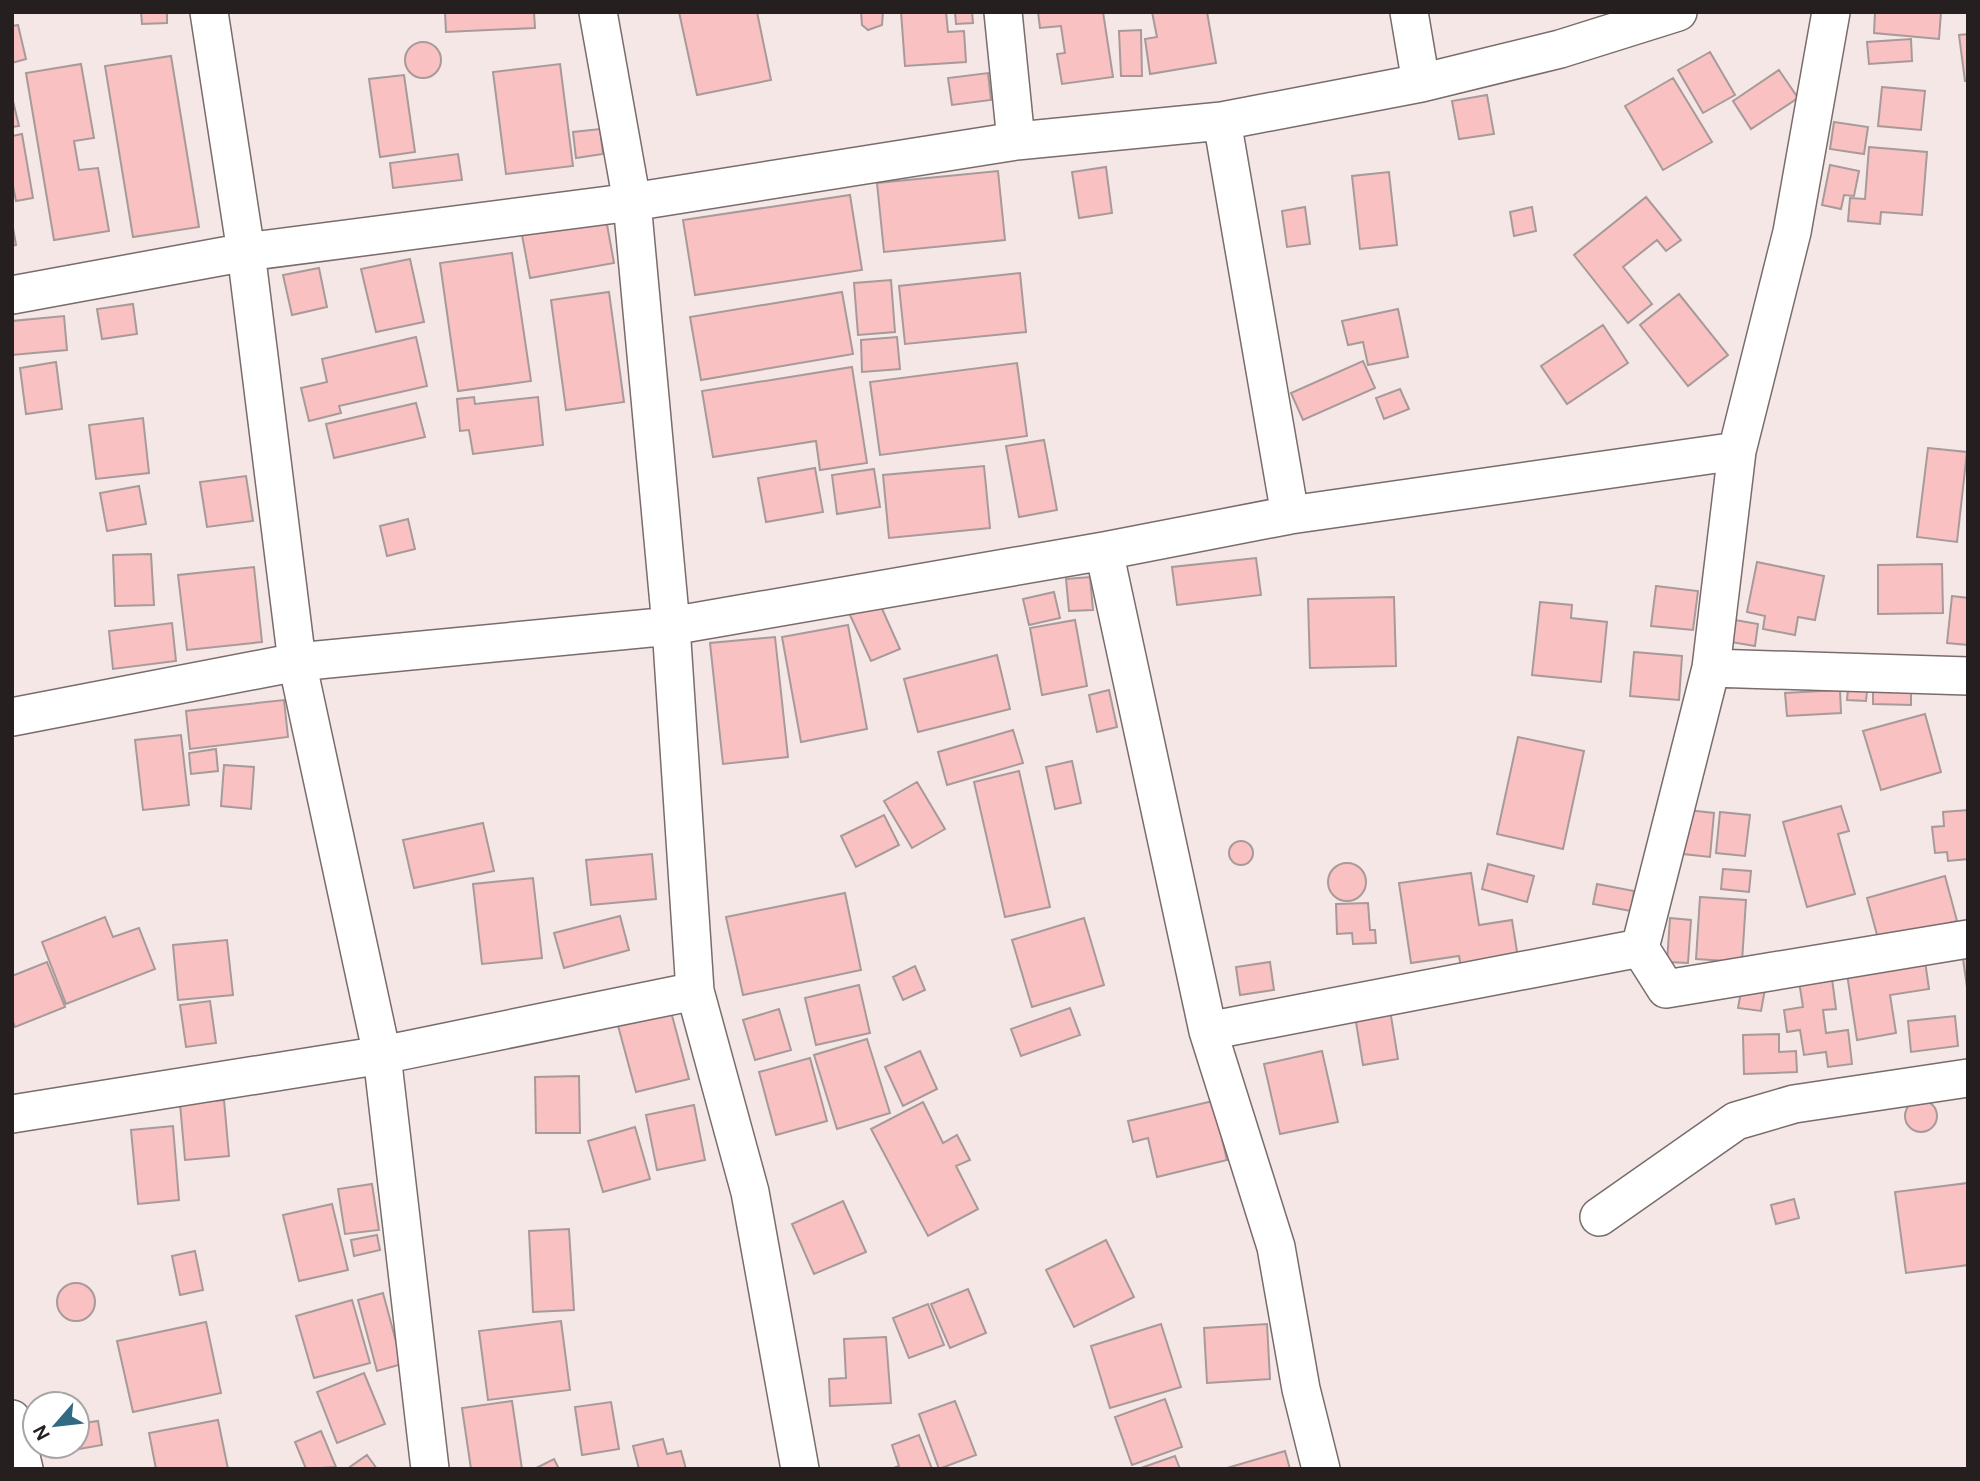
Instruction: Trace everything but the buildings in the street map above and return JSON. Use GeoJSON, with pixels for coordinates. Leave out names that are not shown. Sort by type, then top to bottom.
{"type":"FeatureCollection","features":[{"type":"Feature","properties":{"kind":"street"},"geometry":{"type":"LineString","coordinates":[[209,12],[246,252],[298,662],[382,1055],[430,1469]]}},
{"type":"Feature","properties":{"kind":"street"},"geometry":{"type":"LineString","coordinates":[[598,12],[632,202],[671,626],[695,991],[750,1192],[800,1469]]}},
{"type":"Feature","properties":{"kind":"street"},"geometry":{"type":"LineString","coordinates":[[1003,12],[1016,141]]}},
{"type":"Feature","properties":{"kind":"street"},"geometry":{"type":"LineString","coordinates":[[1409,12],[1421,83]]}},
{"type":"Feature","properties":{"kind":"street"},"geometry":{"type":"LineString","coordinates":[[12,295],[246,252],[632,202],[1016,141],[1222,121],[1421,83],[1560,49],[1678,12]]}},
{"type":"Feature","properties":{"kind":"street"},"geometry":{"type":"LineString","coordinates":[[1831,12],[1792,232],[1737,451],[1711,668],[1640,948],[1666,989],[1968,939]]}},
{"type":"Feature","properties":{"kind":"street"},"geometry":{"type":"LineString","coordinates":[[1222,121],[1290,515]]}},
{"type":"Feature","properties":{"kind":"street"},"geometry":{"type":"LineString","coordinates":[[12,717],[298,662],[671,626],[1104,551],[1290,515],[1737,451]]}},
{"type":"Feature","properties":{"kind":"street"},"geometry":{"type":"LineString","coordinates":[[1104,551],[1208,1031],[1276,1247],[1301,1389],[1321,1469]]}},
{"type":"Feature","properties":{"kind":"street"},"geometry":{"type":"LineString","coordinates":[[1711,668],[1968,676]]}},
{"type":"Feature","properties":{"kind":"street"},"geometry":{"type":"LineString","coordinates":[[1208,1031],[1640,948]]}},
{"type":"Feature","properties":{"kind":"street"},"geometry":{"type":"LineString","coordinates":[[12,1114],[382,1055],[695,991]]}},
{"type":"Feature","properties":{"kind":"street"},"geometry":{"type":"LineString","coordinates":[[1599,1217],[1736,1121],[1794,1104],[1968,1079]]}},
{"type":"Feature","properties":{"kind":"street"},"geometry":{"type":"LineString","coordinates":[[12,1419],[24,1469]]}}]}
